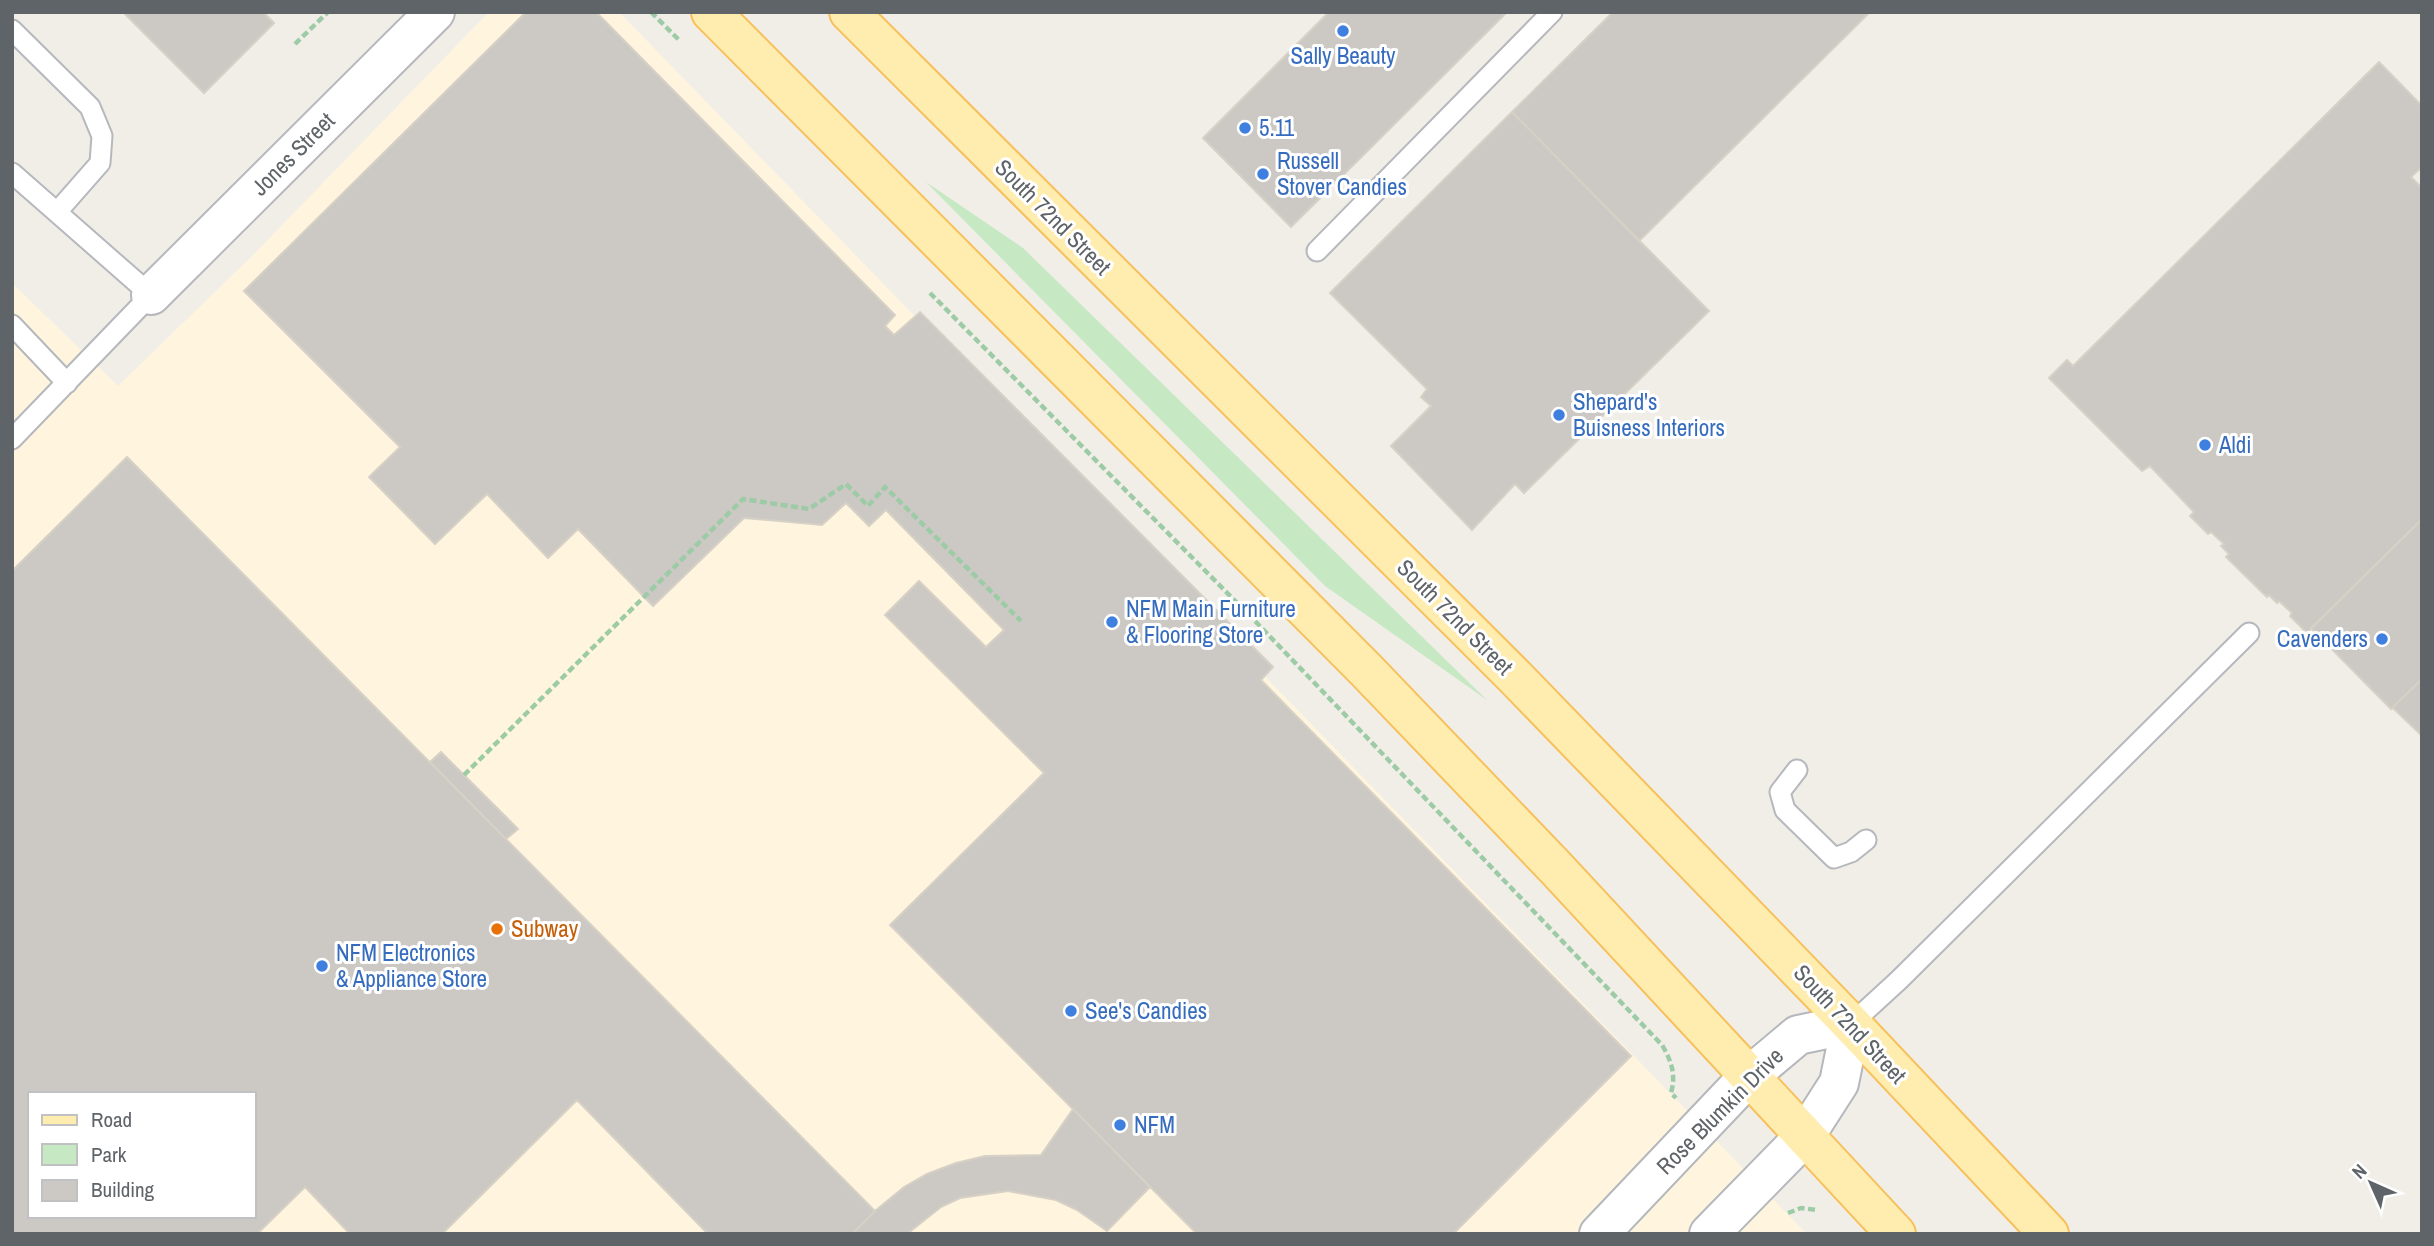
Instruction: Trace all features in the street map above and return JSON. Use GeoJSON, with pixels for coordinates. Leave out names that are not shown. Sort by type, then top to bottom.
{"type":"FeatureCollection","features":[{"type":"Feature","properties":{"kind":"main road","name":"Jones Street"},"geometry":{"type":"LineString","coordinates":[[151,295],[435,12]]}},
{"type":"Feature","properties":{"kind":"main road"},"geometry":{"type":"LineString","coordinates":[[711,12],[1366,670],[1896,1234]]}},
{"type":"Feature","properties":{"kind":"main road","name":"South 72nd Street"},"geometry":{"type":"LineString","coordinates":[[849,12],[1516,678],[1851,1024],[2049,1234]]}},
{"type":"Feature","properties":{"kind":"main road"},"geometry":{"type":"LineString","coordinates":[[1709,1234],[1805,1136],[1839,1083],[1851,1024]]}},
{"type":"Feature","properties":{"kind":"main road","name":"Rose Blumkin Drive"},"geometry":{"type":"LineString","coordinates":[[1599,1234],[1748,1077],[1798,1035],[1851,1024]]}},
{"type":"Feature","properties":{"kind":"lane"},"geometry":{"type":"LineString","coordinates":[[1317,251],[1552,12]]}},
{"type":"Feature","properties":{"kind":"lane"},"geometry":{"type":"LineString","coordinates":[[12,30],[90,107],[102,136],[100,163],[57,212]]}},
{"type":"Feature","properties":{"kind":"lane"},"geometry":{"type":"LineString","coordinates":[[12,173],[151,295],[12,439]]}},
{"type":"Feature","properties":{"kind":"lane"},"geometry":{"type":"LineString","coordinates":[[12,325],[67,383]]}},
{"type":"Feature","properties":{"kind":"lane"},"geometry":{"type":"LineString","coordinates":[[1851,1024],[1899,981],[2249,633]]}},
{"type":"Feature","properties":{"kind":"lane"},"geometry":{"type":"LineString","coordinates":[[1797,770],[1780,792],[1785,810],[1834,858],[1851,852],[1866,840]]}},
{"type":"Feature","properties":{"kind":"path"},"geometry":{"type":"LineString","coordinates":[[295,44],[328,12]]}},
{"type":"Feature","properties":{"kind":"path"},"geometry":{"type":"LineString","coordinates":[[651,12],[681,42]]}},
{"type":"Feature","properties":{"kind":"path"},"geometry":{"type":"LineString","coordinates":[[924,287],[1256,622],[1662,1045],[1672,1063],[1674,1084],[1671,1094],[1703,1124]]}},
{"type":"Feature","properties":{"kind":"path"},"geometry":{"type":"LineString","coordinates":[[464,775],[743,499],[809,509],[846,484],[868,506],[885,487],[1021,621]]}},
{"type":"Feature","properties":{"kind":"shaded area"},"geometry":{"type":"Polygon","coordinates":[[[489,12],[619,12],[1807,1234],[12,1234],[12,283],[118,386],[253,255],[489,12]]]}},
{"type":"Feature","properties":{"kind":"green space"},"geometry":{"type":"Polygon","coordinates":[[[926,182],[1023,248],[1487,700],[1325,586],[926,182]]]}},
{"type":"Feature","properties":{"kind":"building"},"geometry":{"type":"Polygon","coordinates":[[[123,12],[263,12],[274,23],[204,93],[123,12]]]}},
{"type":"Feature","properties":{"kind":"building","name":"NFM Main Furniture & Flooring Store"},"geometry":{"type":"Polygon","coordinates":[[[526,12],[596,12],[895,315],[885,326],[894,335],[920,312],[1273,667],[1261,680],[1631,1056],[1453,1234],[1197,1234],[890,925],[1044,773],[885,615],[919,581],[986,647],[1004,630],[886,510],[869,526],[846,503],[822,525],[744,518],[653,606],[578,529],[548,558],[487,494],[435,544],[369,477],[400,447],[244,291],[526,12]]]}},
{"type":"Feature","properties":{"kind":"building"},"geometry":{"type":"Polygon","coordinates":[[[1329,12],[1507,12],[1291,227],[1203,138],[1329,12]]]}},
{"type":"Feature","properties":{"kind":"building"},"geometry":{"type":"Polygon","coordinates":[[[1613,12],[1870,12],[1639,241],[1512,112],[1613,12]]]}},
{"type":"Feature","properties":{"kind":"building"},"geometry":{"type":"Polygon","coordinates":[[[2379,62],[2422,106],[2422,167],[2411,177],[2422,188],[2422,519],[2307,633],[2290,616],[2292,613],[2279,601],[2277,603],[2269,595],[2267,597],[2226,557],[2229,554],[2221,546],[2224,544],[2211,532],[2208,534],[2190,516],[2194,512],[2150,466],[2142,471],[2049,378],[2067,360],[2073,366],[2379,62]]]}},
{"type":"Feature","properties":{"kind":"building"},"geometry":{"type":"Polygon","coordinates":[[[1512,112],[1709,311],[1524,493],[1515,484],[1472,530],[1391,446],[1431,406],[1421,397],[1427,389],[1330,293],[1512,112]]]}},
{"type":"Feature","properties":{"kind":"building","name":"NFM Electronics & Appliance Store"},"geometry":{"type":"Polygon","coordinates":[[[127,457],[875,1211],[852,1234],[708,1234],[577,1100],[442,1234],[350,1234],[305,1187],[257,1234],[12,1234],[12,571],[127,457]]]}},
{"type":"Feature","properties":{"kind":"building"},"geometry":{"type":"Polygon","coordinates":[[[2422,519],[2422,679],[2391,709],[2311,628],[2422,519]]]}},
{"type":"Feature","properties":{"kind":"building"},"geometry":{"type":"Polygon","coordinates":[[[2422,679],[2422,736],[2391,709],[2422,679]]]}},
{"type":"Feature","properties":{"kind":"building"},"geometry":{"type":"Polygon","coordinates":[[[441,752],[518,829],[506,839],[430,762],[441,752]]]}},
{"type":"Feature","properties":{"kind":"building"},"geometry":{"type":"Polygon","coordinates":[[[1073,1109],[1150,1187],[1107,1231],[1077,1210],[1056,1200],[1008,1191],[960,1198],[941,1207],[907,1234],[852,1234],[904,1187],[927,1174],[985,1156],[1041,1155],[1073,1109]]]}},
{"type":"Feature","properties":{"kind":"place","name":"Sally Beauty"},"geometry":{"type":"Point","coordinates":[1343,31]}},
{"type":"Feature","properties":{"kind":"place","name":"5.11"},"geometry":{"type":"Point","coordinates":[1245,128]}},
{"type":"Feature","properties":{"kind":"place","name":"Russell Stover Candies"},"geometry":{"type":"Point","coordinates":[1263,174]}},
{"type":"Feature","properties":{"kind":"place","name":"Shepard's Buisness Interiors"},"geometry":{"type":"Point","coordinates":[1559,415]}},
{"type":"Feature","properties":{"kind":"place","name":"Aldi"},"geometry":{"type":"Point","coordinates":[2205,445]}},
{"type":"Feature","properties":{"kind":"place","name":"NFM Main Furniture & Flooring Store"},"geometry":{"type":"Point","coordinates":[1112,622]}},
{"type":"Feature","properties":{"kind":"place","name":"Cavenders"},"geometry":{"type":"Point","coordinates":[2382,639]}},
{"type":"Feature","properties":{"kind":"place","name":"Subway"},"geometry":{"type":"Point","coordinates":[497,929]}},
{"type":"Feature","properties":{"kind":"place","name":"NFM Electronics & Appliance Store"},"geometry":{"type":"Point","coordinates":[322,966]}},
{"type":"Feature","properties":{"kind":"place","name":"See's Candies"},"geometry":{"type":"Point","coordinates":[1071,1011]}},
{"type":"Feature","properties":{"kind":"place","name":"NFM"},"geometry":{"type":"Point","coordinates":[1120,1125]}}]}
